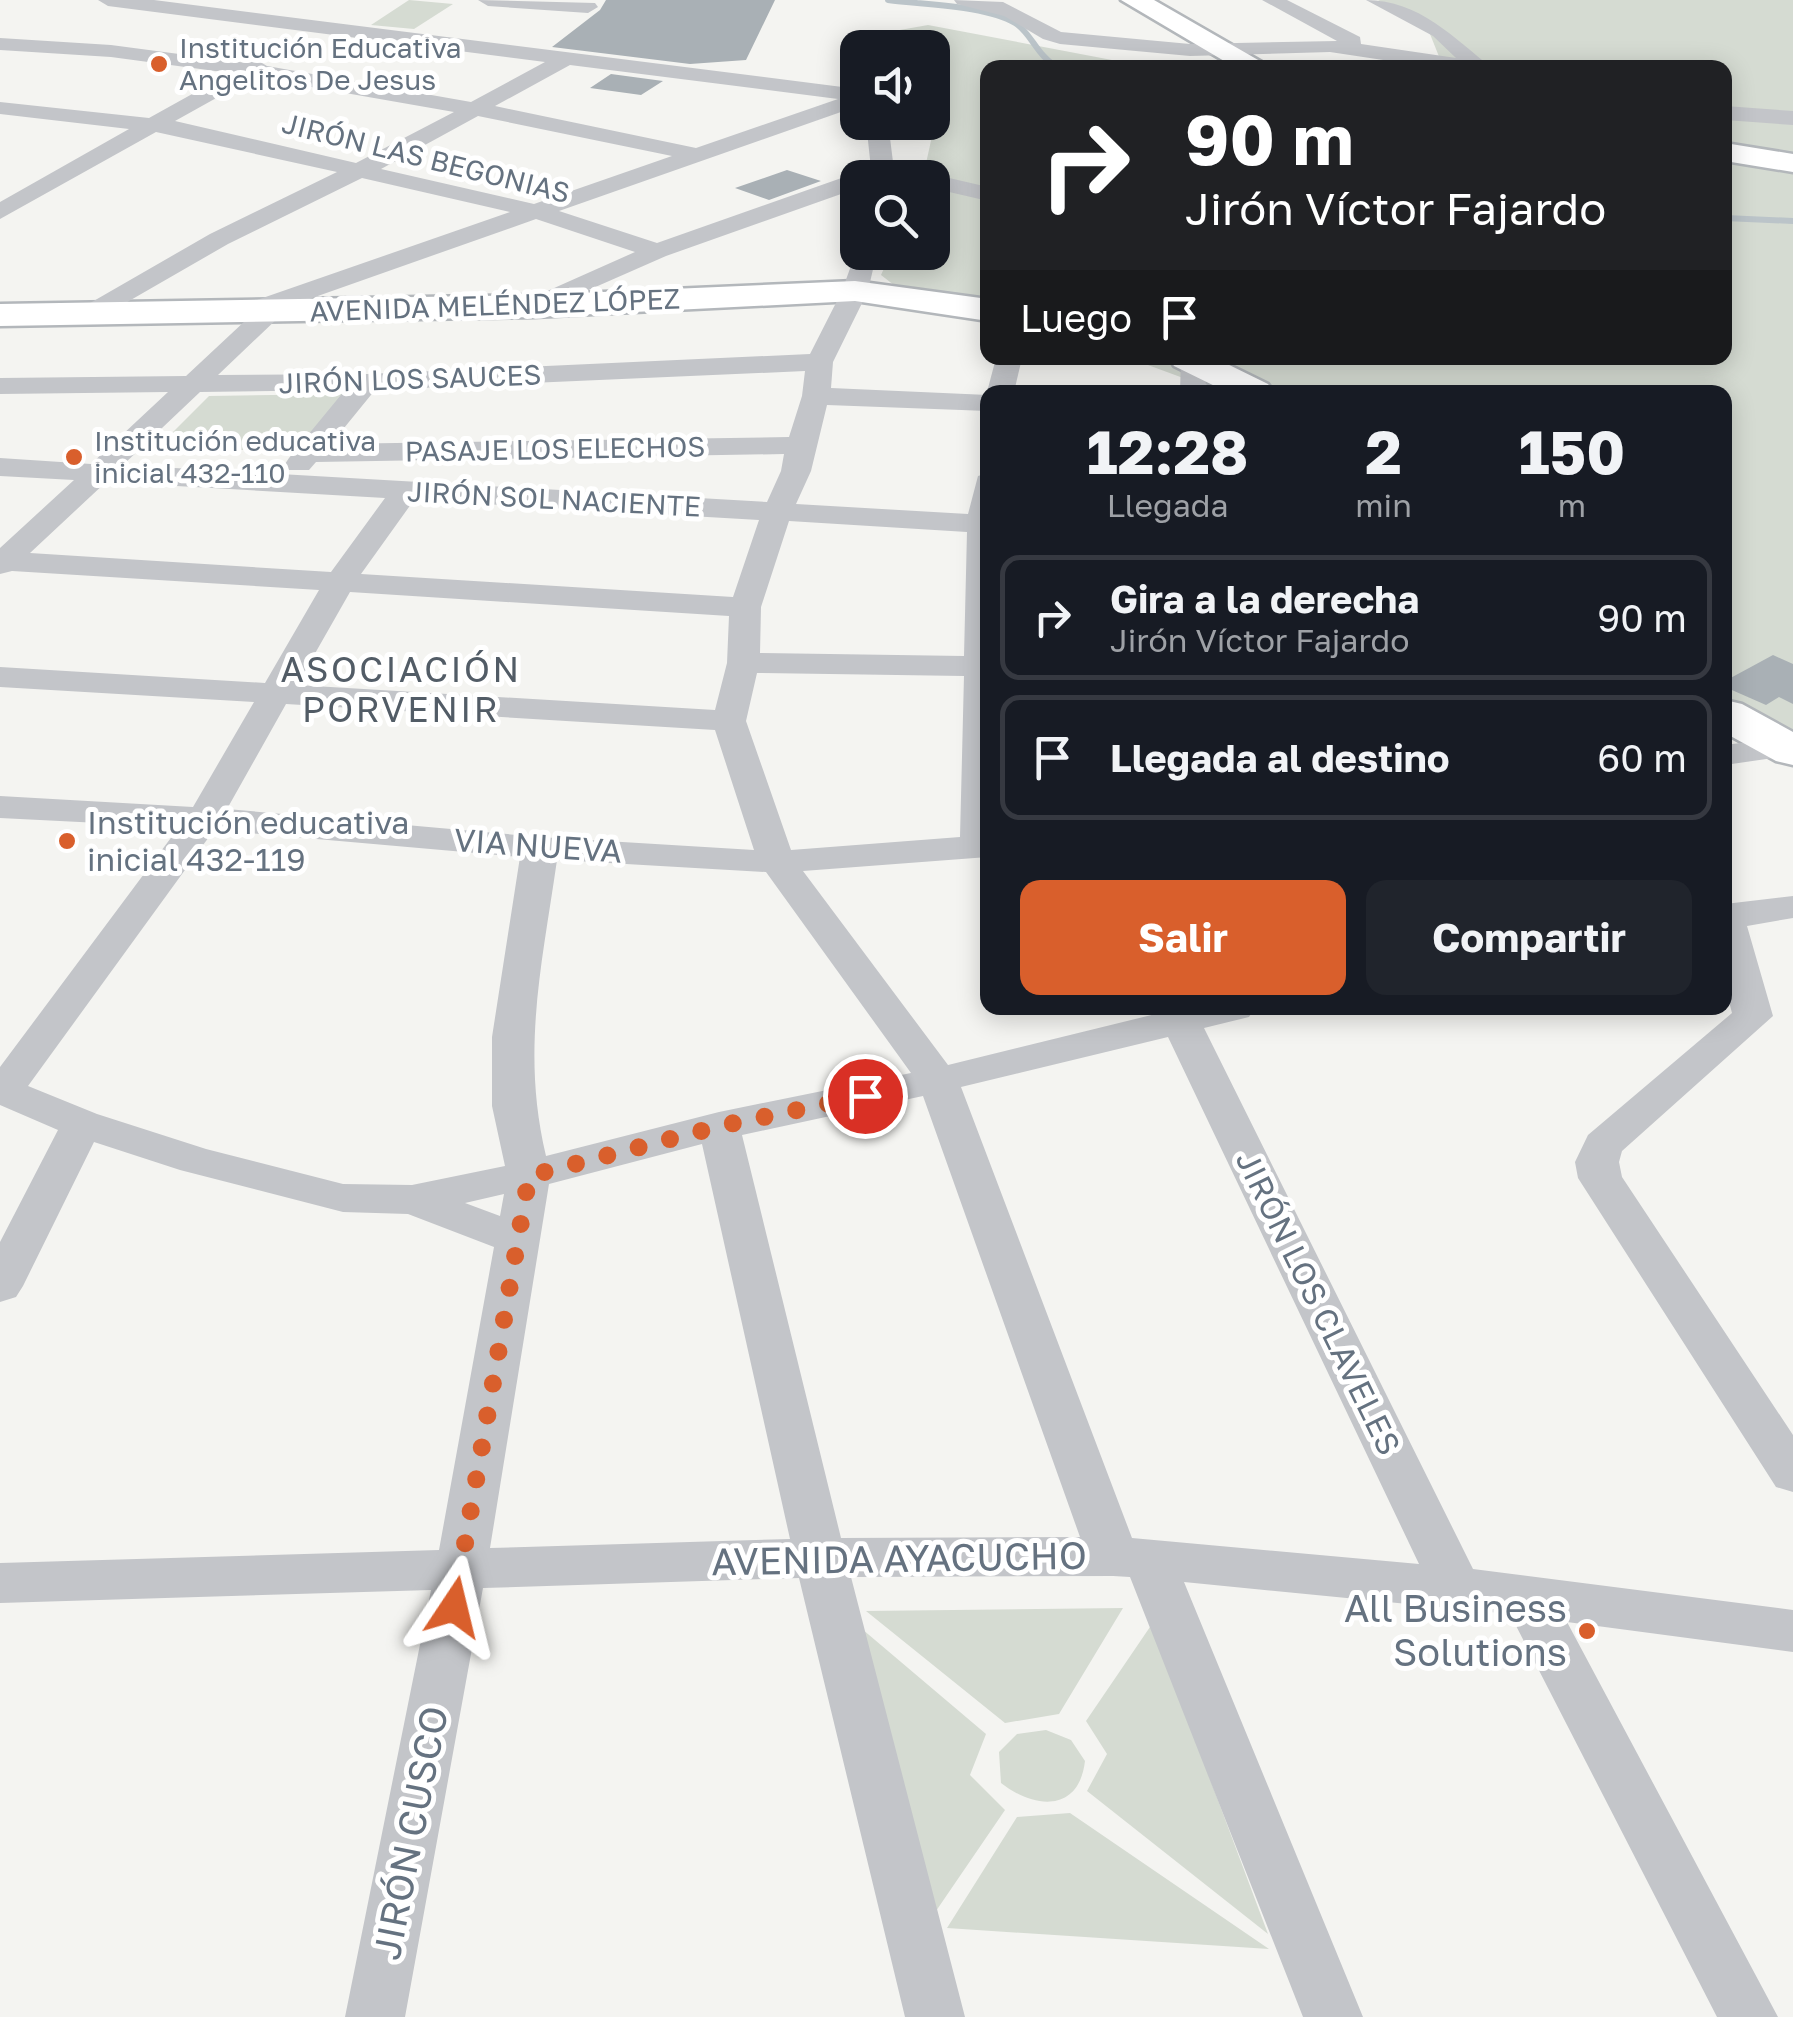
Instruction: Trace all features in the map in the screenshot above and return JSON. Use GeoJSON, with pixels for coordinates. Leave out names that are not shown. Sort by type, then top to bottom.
{"type":"FeatureCollection","features":[{"type":"Feature","properties":{"kind":"street"},"geometry":{"type":"LineString","coordinates":[[488,0],[588,7]]}},
{"type":"Feature","properties":{"kind":"street"},"geometry":{"type":"LineString","coordinates":[[964,0],[996,5],[1060,38],[1190,50],[1284,46],[1363,50],[1431,60]]}},
{"type":"Feature","properties":{"kind":"street"},"geometry":{"type":"LineString","coordinates":[[1134,0],[1243,60]]}},
{"type":"Feature","properties":{"kind":"street"},"geometry":{"type":"LineString","coordinates":[[1272,0],[1363,50]]}},
{"type":"Feature","properties":{"kind":"street"},"geometry":{"type":"LineString","coordinates":[[1376,0],[1440,32],[1471,60]]}},
{"type":"Feature","properties":{"kind":"street"},"geometry":{"type":"LineString","coordinates":[[17,62],[99,16],[140,2],[476,107],[698,155]]}},
{"type":"Feature","properties":{"kind":"street"},"geometry":{"type":"LineString","coordinates":[[0,44],[570,56],[840,94]]}},
{"type":"Feature","properties":{"kind":"street"},"geometry":{"type":"LineString","coordinates":[[5,206],[149,125],[299,50]]}},
{"type":"Feature","properties":{"kind":"street"},"geometry":{"type":"LineString","coordinates":[[0,231],[299,50]]}},
{"type":"Feature","properties":{"kind":"street"},"geometry":{"type":"LineString","coordinates":[[86,315],[219,240],[357,172],[570,56]]}},
{"type":"Feature","properties":{"kind":"street"},"geometry":{"type":"LineString","coordinates":[[2,563],[191,386],[257,312],[840,104]]}},
{"type":"Feature","properties":{"kind":"street","name":"JIRÓN LAS BEGONIAS"},"geometry":{"type":"LineString","coordinates":[[0,108],[175,128],[535,211],[657,251]]}},
{"type":"Feature","properties":{"kind":"street"},"geometry":{"type":"LineString","coordinates":[[1732,114],[1793,118]]}},
{"type":"Feature","properties":{"kind":"street"},"geometry":{"type":"LineString","coordinates":[[1732,153],[1793,163]]}},
{"type":"Feature","properties":{"kind":"street"},"geometry":{"type":"LineString","coordinates":[[950,185],[980,192]]}},
{"type":"Feature","properties":{"kind":"street"},"geometry":{"type":"LineString","coordinates":[[534,306],[657,251],[840,186]]}},
{"type":"Feature","properties":{"kind":"street"},"geometry":{"type":"LineString","coordinates":[[5,206],[41,207]]}},
{"type":"Feature","properties":{"kind":"street"},"geometry":{"type":"LineString","coordinates":[[860,270],[855,291],[820,362],[816,396],[800,444],[796,471],[776,512],[745,607],[742,663],[729,721],[778,862],[938,1080],[1130,1557],[1333,2017]]}},
{"type":"Feature","properties":{"kind":"street","name":"AVENIDA MELÉNDEZ LÓPEZ"},"geometry":{"type":"LineString","coordinates":[[0,315],[534,306],[855,291],[980,305]]}},
{"type":"Feature","properties":{"kind":"street","name":"JIRÓN LOS SAUCES"},"geometry":{"type":"LineString","coordinates":[[0,386],[366,382],[820,362]]}},
{"type":"Feature","properties":{"kind":"street"},"geometry":{"type":"LineString","coordinates":[[1191,370],[1235,385]]}},
{"type":"Feature","properties":{"kind":"street"},"geometry":{"type":"LineString","coordinates":[[278,484],[310,453],[366,382]]}},
{"type":"Feature","properties":{"kind":"street"},"geometry":{"type":"LineString","coordinates":[[816,396],[980,403]]}},
{"type":"Feature","properties":{"kind":"street","name":"PASAJE LOS ELECHOS"},"geometry":{"type":"LineString","coordinates":[[310,453],[800,444]]}},
{"type":"Feature","properties":{"kind":"street","name":"JIRÓN SOL NACIENTE"},"geometry":{"type":"LineString","coordinates":[[0,466],[980,524]]}},
{"type":"Feature","properties":{"kind":"street"},"geometry":{"type":"LineString","coordinates":[[406,490],[340,582],[204,818],[1,1089],[82,1124],[195,1160],[343,1198],[412,1198],[529,1176],[720,1126],[938,1080],[1203,1015]]}},
{"type":"Feature","properties":{"kind":"street"},"geometry":{"type":"LineString","coordinates":[[2,563],[745,607]]}},
{"type":"Feature","properties":{"kind":"street"},"geometry":{"type":"LineString","coordinates":[[742,663],[980,666]]}},
{"type":"Feature","properties":{"kind":"street"},"geometry":{"type":"LineString","coordinates":[[0,676],[729,721]]}},
{"type":"Feature","properties":{"kind":"street"},"geometry":{"type":"LineString","coordinates":[[1732,718],[1789,749]]}},
{"type":"Feature","properties":{"kind":"street"},"geometry":{"type":"LineString","coordinates":[[1732,754],[1789,749]]}},
{"type":"Feature","properties":{"kind":"street","name":"VIA NUEVA"},"geometry":{"type":"LineString","coordinates":[[0,807],[204,818],[540,848],[778,862],[980,846]]}},
{"type":"Feature","properties":{"kind":"street"},"geometry":{"type":"LineString","coordinates":[[529,1176],[512,1106],[512,1037],[540,848]]}},
{"type":"Feature","properties":{"kind":"street"},"geometry":{"type":"LineString","coordinates":[[1732,915],[1793,907]]}},
{"type":"Feature","properties":{"kind":"street"},"geometry":{"type":"LineString","coordinates":[[1732,917],[1793,928]]}},
{"type":"Feature","properties":{"kind":"street"},"geometry":{"type":"LineString","coordinates":[[1732,938],[1753,1016],[1603,1146],[1598,1162],[1600,1178],[1793,1474]]}},
{"type":"Feature","properties":{"kind":"street","name":"JIRÓN LOS CLAVELES"},"geometry":{"type":"LineString","coordinates":[[1180,1020],[1456,1587]]}},
{"type":"Feature","properties":{"kind":"street"},"geometry":{"type":"LineString","coordinates":[[0,1286],[82,1124]]}},
{"type":"Feature","properties":{"kind":"street"},"geometry":{"type":"LineString","coordinates":[[720,1126],[820,1558],[934,2017]]}},
{"type":"Feature","properties":{"kind":"street","name":"JIRÓN CUSCO"},"geometry":{"type":"LineString","coordinates":[[376,2017],[529,1176]]}},
{"type":"Feature","properties":{"kind":"street"},"geometry":{"type":"LineString","coordinates":[[412,1198],[518,1239]]}},
{"type":"Feature","properties":{"kind":"street","name":"AVENIDA AYACUCHO"},"geometry":{"type":"LineString","coordinates":[[0,1583],[820,1558],[1130,1557],[1456,1587],[1793,1631]]}},
{"type":"Feature","properties":{"kind":"street"},"geometry":{"type":"LineString","coordinates":[[1528,1598],[1748,2017]]}},
{"type":"Feature","properties":{"kind":"shaded area"},"geometry":{"type":"Polygon","coordinates":[[[409,0],[453,4],[414,29],[371,25],[409,0]]]}},
{"type":"Feature","properties":{"kind":"shaded area"},"geometry":{"type":"Polygon","coordinates":[[[1378,0],[1793,0],[1793,741],[1732,708],[1732,385],[1202,385],[1148,365],[1732,365],[1732,60],[1440,60],[1428,29],[1378,0]]]}},
{"type":"Feature","properties":{"kind":"shaded area"},"geometry":{"type":"Polygon","coordinates":[[[928,25],[1112,60],[980,60],[980,319],[899,289],[881,275],[883,270],[950,270],[950,160],[927,160],[931,140],[950,140],[950,30],[900,30],[928,25]]]}},
{"type":"Feature","properties":{"kind":"shaded area"},"geometry":{"type":"Polygon","coordinates":[[[347,394],[301,452],[158,447],[209,396],[347,394]]]}},
{"type":"Feature","properties":{"kind":"shaded area"},"geometry":{"type":"Polygon","coordinates":[[[1123,1608],[1059,1714],[1005,1723],[866,1611],[1123,1608]]]}},
{"type":"Feature","properties":{"kind":"shaded area"},"geometry":{"type":"Polygon","coordinates":[[[1152,1624],[1268,1934],[1087,1791],[1107,1754],[1086,1721],[1152,1624]]]}},
{"type":"Feature","properties":{"kind":"shaded area"},"geometry":{"type":"Polygon","coordinates":[[[862,1629],[986,1734],[970,1775],[1005,1810],[936,1911],[862,1629]]]}},
{"type":"Feature","properties":{"kind":"shaded area"},"geometry":{"type":"Polygon","coordinates":[[[1046,1730],[1071,1740],[1085,1761],[1074,1790],[1053,1801],[1027,1798],[1001,1783],[999,1752],[1017,1734],[1046,1730]]]}},
{"type":"Feature","properties":{"kind":"shaded area"},"geometry":{"type":"Polygon","coordinates":[[[1070,1813],[1269,1949],[947,1928],[1017,1817],[1070,1813]]]}},
{"type":"Feature","properties":{"kind":"building"},"geometry":{"type":"Polygon","coordinates":[[[606,0],[775,0],[746,60],[690,64],[552,47],[600,10],[606,0]]]}},
{"type":"Feature","properties":{"kind":"building"},"geometry":{"type":"Polygon","coordinates":[[[611,74],[663,81],[641,95],[590,88],[611,74]]]}},
{"type":"Feature","properties":{"kind":"building"},"geometry":{"type":"Polygon","coordinates":[[[787,170],[821,181],[769,200],[735,188],[787,170]]]}},
{"type":"Feature","properties":{"kind":"building"},"geometry":{"type":"Polygon","coordinates":[[[1773,655],[1793,664],[1793,704],[1779,697],[1766,705],[1732,690],[1732,677],[1773,655]]]}},
{"type":"Feature","properties":{"kind":"waterway"},"geometry":{"type":"LineString","coordinates":[[888,0],[971,9],[1002,17],[1021,27],[1048,60]]}},
{"type":"Feature","properties":{"kind":"waterway"},"geometry":{"type":"LineString","coordinates":[[1732,218],[1793,221]]}},
{"type":"Feature","properties":{"kind":"place","name":"Institución Educativa Angelitos De Jesus"},"geometry":{"type":"Point","coordinates":[159,64]}},
{"type":"Feature","properties":{"kind":"place","name":"Institución educativa inicial 432-110"},"geometry":{"type":"Point","coordinates":[74,457]}},
{"type":"Feature","properties":{"kind":"place","name":"Institución educativa inicial 432-119"},"geometry":{"type":"Point","coordinates":[67,841]}},
{"type":"Feature","properties":{"kind":"place","name":"All Business Solutions"},"geometry":{"type":"Point","coordinates":[1587,1631]}},
{"type":"Feature","properties":{"kind":"district","name":"ASOCIACIÓN PORVENIR"},"geometry":{"type":"Point","coordinates":[401,690]}},
{"type":"Feature","properties":{"kind":"route"},"geometry":{"type":"LineString","coordinates":[[454,1607],[529,1176],[720,1126],[865,1096]]}}]}
